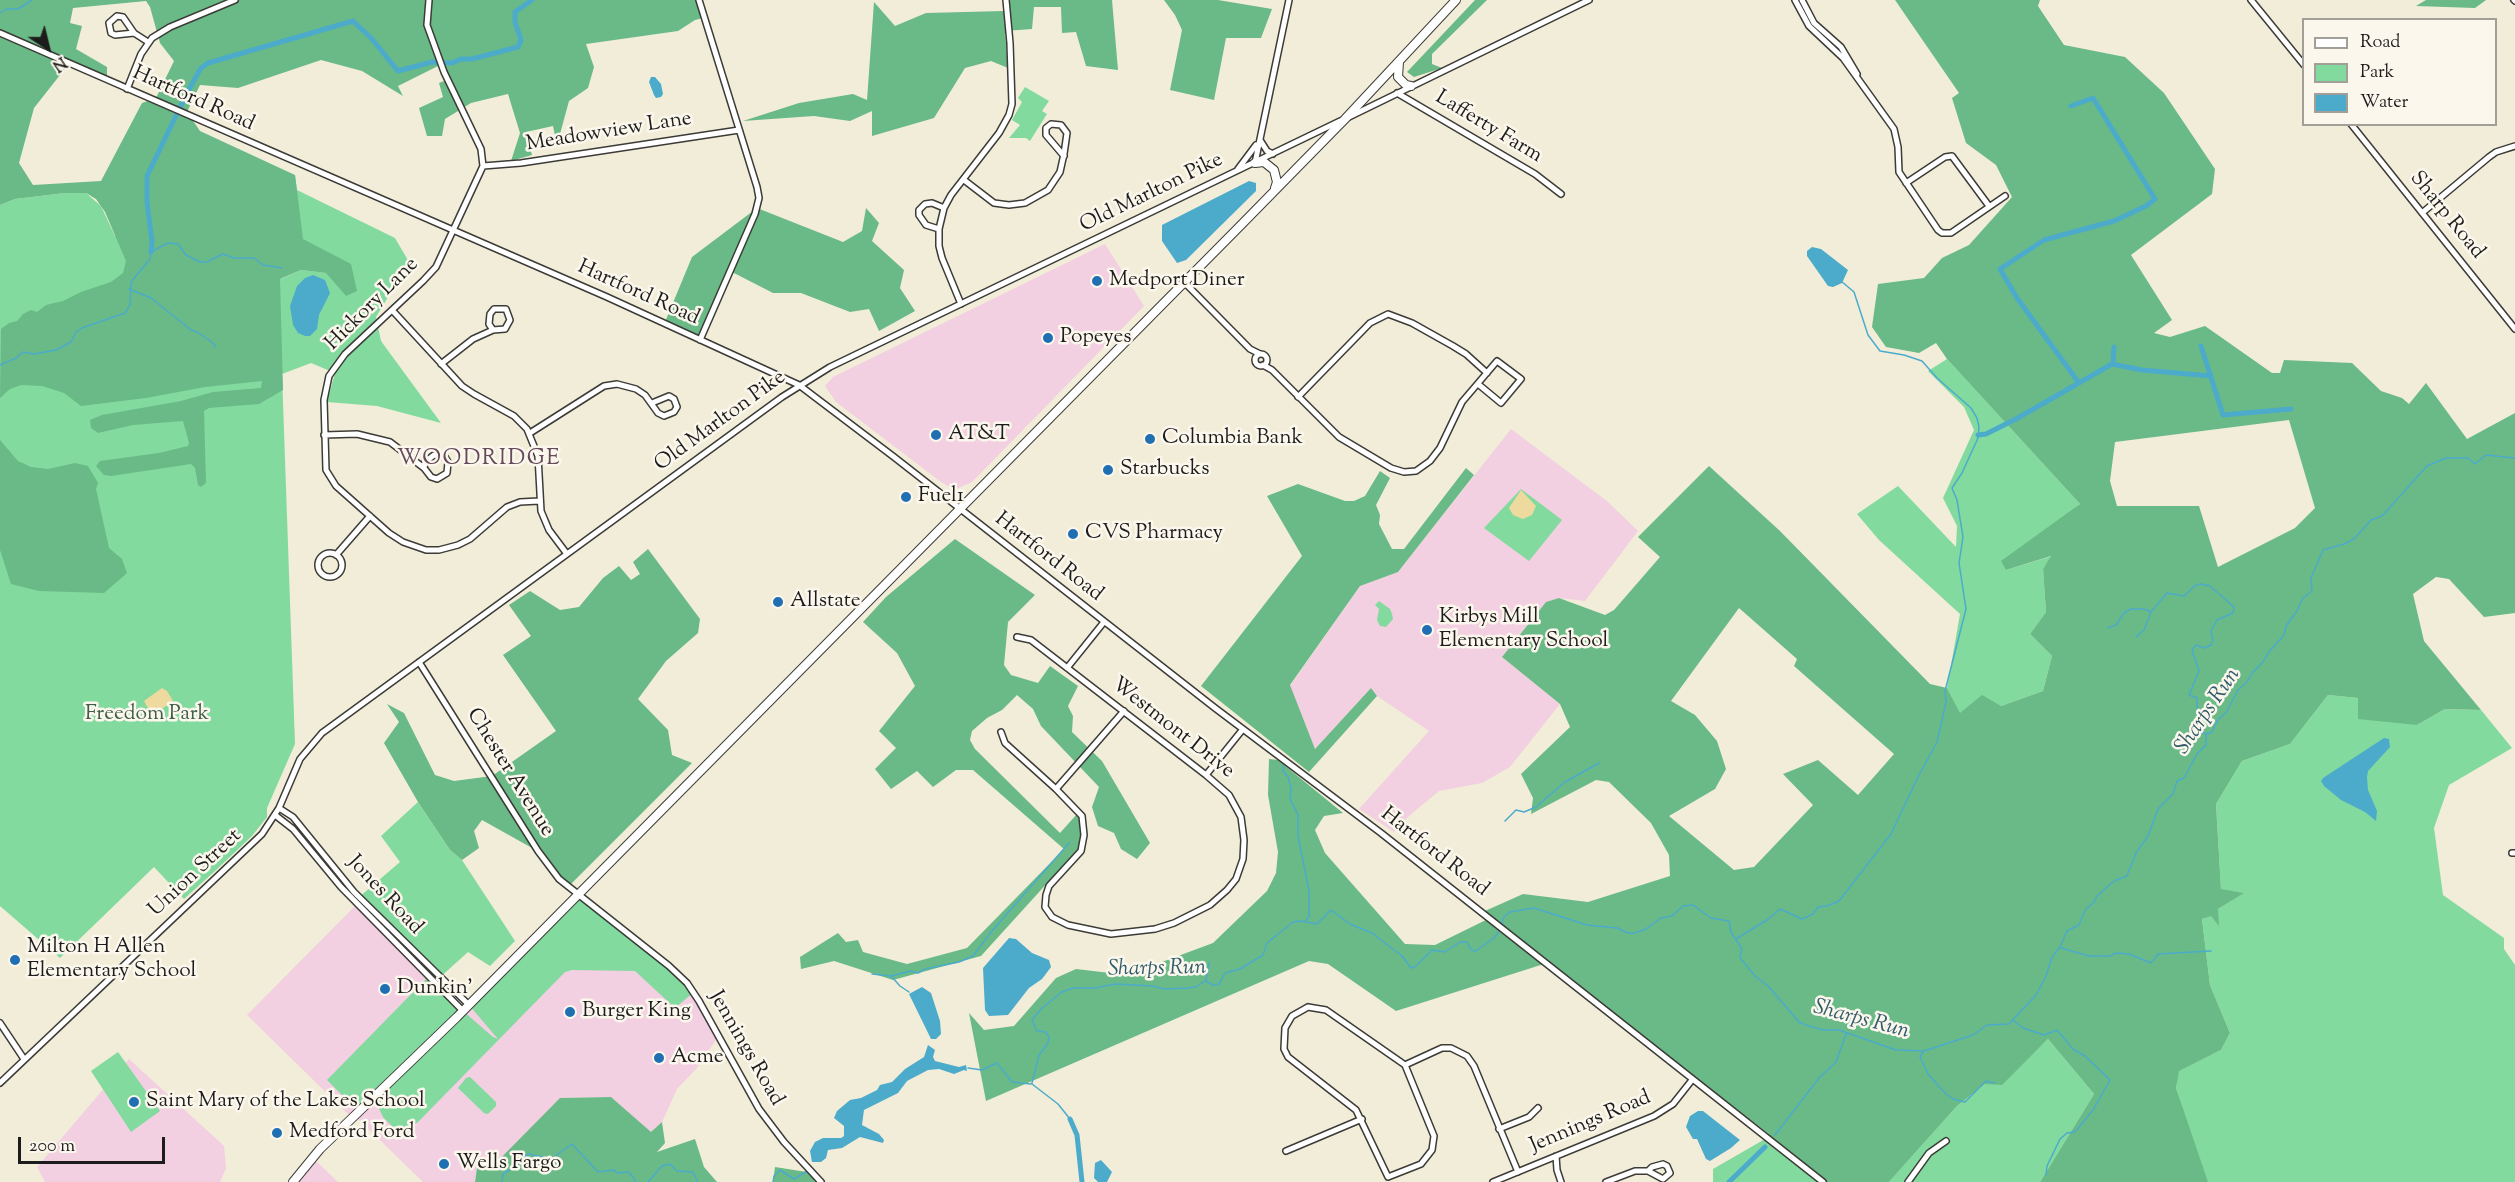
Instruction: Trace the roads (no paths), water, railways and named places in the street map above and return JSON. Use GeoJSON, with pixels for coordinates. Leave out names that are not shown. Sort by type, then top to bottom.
{"type":"FeatureCollection","features":[{"type":"Feature","properties":{"kind":"highway"},"geometry":{"type":"LineString","coordinates":[[293,1182],[320,1149],[466,1008],[1345,119],[1456,0]]}},
{"type":"Feature","properties":{"kind":"highway"},"geometry":{"type":"LineString","coordinates":[[1400,61],[1398,77],[1406,85],[1411,86]]}},
{"type":"Feature","properties":{"kind":"highway"},"geometry":{"type":"LineString","coordinates":[[1255,162],[1264,162],[1274,170],[1276,182],[1272,193]]}},
{"type":"Feature","properties":{"kind":"street"},"geometry":{"type":"LineString","coordinates":[[127,89],[148,42],[163,30],[235,0]]}},
{"type":"Feature","properties":{"kind":"street"},"geometry":{"type":"LineString","coordinates":[[429,0],[427,25],[444,72],[481,149],[483,166]]}},
{"type":"Feature","properties":{"kind":"street"},"geometry":{"type":"LineString","coordinates":[[699,0],[757,186],[758,206],[700,340]]}},
{"type":"Feature","properties":{"kind":"street"},"geometry":{"type":"LineString","coordinates":[[961,304],[942,258],[939,228],[944,208],[951,195],[1005,125],[1012,104],[1006,0]]}},
{"type":"Feature","properties":{"kind":"street"},"geometry":{"type":"LineString","coordinates":[[1255,162],[1289,0]]}},
{"type":"Feature","properties":{"kind":"street","name":"Old Marlton Pike"},"geometry":{"type":"LineString","coordinates":[[279,808],[295,769],[314,741],[359,705],[799,386],[830,367],[1589,0]]}},
{"type":"Feature","properties":{"kind":"street"},"geometry":{"type":"LineString","coordinates":[[1795,0],[1809,26],[1858,75],[1894,129],[1898,147],[1899,172],[1942,233],[1951,233],[2005,195]]}},
{"type":"Feature","properties":{"kind":"street"},"geometry":{"type":"LineString","coordinates":[[1802,0],[1815,23],[1840,47],[1858,75]]}},
{"type":"Feature","properties":{"kind":"street"},"geometry":{"type":"LineString","coordinates":[[2251,0],[2302,63]]}},
{"type":"Feature","properties":{"kind":"street"},"geometry":{"type":"LineString","coordinates":[[134,33],[115,35],[111,33],[109,23],[117,16],[123,17],[134,33],[148,42]]}},
{"type":"Feature","properties":{"kind":"street","name":"Hartford Road"},"geometry":{"type":"LineString","coordinates":[[2,34],[700,340],[799,386],[894,457],[1243,729],[1326,790],[1823,1182]]}},
{"type":"Feature","properties":{"kind":"street","name":"Lafferty Farm"},"geometry":{"type":"LineString","coordinates":[[1397,93],[1535,174],[1561,194]]}},
{"type":"Feature","properties":{"kind":"street"},"geometry":{"type":"LineString","coordinates":[[964,180],[994,203],[1009,205],[1024,203],[1042,194],[1055,182],[1064,156],[1067,133],[1065,128],[1058,123],[1051,124],[1046,128],[1046,135],[1064,156]]}},
{"type":"Feature","properties":{"kind":"street","name":"Sharp Road"},"geometry":{"type":"LineString","coordinates":[[2355,126],[2515,329]]}},
{"type":"Feature","properties":{"kind":"street","name":"Meadowview Lane"},"geometry":{"type":"LineString","coordinates":[[483,166],[521,164],[739,130]]}},
{"type":"Feature","properties":{"kind":"street"},"geometry":{"type":"LineString","coordinates":[[1259,139],[1264,148],[1273,154]]}},
{"type":"Feature","properties":{"kind":"street"},"geometry":{"type":"LineString","coordinates":[[1232,173],[1248,158],[1259,139]]}},
{"type":"Feature","properties":{"kind":"street"},"geometry":{"type":"LineString","coordinates":[[2422,213],[2489,157],[2496,152],[2515,146]]}},
{"type":"Feature","properties":{"kind":"street"},"geometry":{"type":"LineString","coordinates":[[1906,183],[1945,157],[1952,156],[1989,206]]}},
{"type":"Feature","properties":{"kind":"street","name":"Hickory Lane"},"geometry":{"type":"LineString","coordinates":[[483,166],[436,267],[345,354],[332,370],[325,387],[325,464],[328,475],[336,486],[403,542],[420,549],[439,550],[458,545],[470,538],[507,507],[520,502],[539,501]]}},
{"type":"Feature","properties":{"kind":"street"},"geometry":{"type":"LineString","coordinates":[[939,228],[926,225],[919,215],[919,210],[925,204],[932,203],[944,208]]}},
{"type":"Feature","properties":{"kind":"street"},"geometry":{"type":"LineString","coordinates":[[1184,282],[1258,357],[1258,365],[1265,363]]}},
{"type":"Feature","properties":{"kind":"street"},"geometry":{"type":"LineString","coordinates":[[441,364],[468,342],[493,330],[505,328],[509,324],[506,309],[495,309],[490,314],[489,324],[493,330]]}},
{"type":"Feature","properties":{"kind":"street"},"geometry":{"type":"LineString","coordinates":[[392,310],[468,390],[514,416],[530,433],[538,456],[539,501],[547,526],[567,554]]}},
{"type":"Feature","properties":{"kind":"street"},"geometry":{"type":"LineString","coordinates":[[1298,397],[1370,323],[1388,314],[1413,323],[1453,346],[1466,354],[1487,373]]}},
{"type":"Feature","properties":{"kind":"street"},"geometry":{"type":"LineString","coordinates":[[1258,357],[1266,356],[1265,363]]}},
{"type":"Feature","properties":{"kind":"street"},"geometry":{"type":"LineString","coordinates":[[1265,363],[1339,437],[1391,468],[1404,472],[1416,471],[1430,461],[1440,448],[1462,402],[1497,361],[1521,379],[1501,403],[1478,384]]}},
{"type":"Feature","properties":{"kind":"street"},"geometry":{"type":"LineString","coordinates":[[530,433],[604,386],[617,384],[630,386],[641,392],[658,413],[664,416],[674,412],[677,407],[674,399],[669,396],[658,398],[652,403]]}},
{"type":"Feature","properties":{"kind":"street"},"geometry":{"type":"LineString","coordinates":[[324,435],[357,434],[390,442],[424,468],[427,473],[437,478],[447,473],[448,462],[445,457],[434,455],[425,462],[424,468]]}},
{"type":"Feature","properties":{"kind":"street"},"geometry":{"type":"LineString","coordinates":[[336,555],[370,516]]}},
{"type":"Feature","properties":{"kind":"street"},"geometry":{"type":"LineString","coordinates":[[336,555],[342,567],[339,573],[334,577],[321,574],[318,568],[319,561],[323,556],[336,555]]}},
{"type":"Feature","properties":{"kind":"street"},"geometry":{"type":"LineString","coordinates":[[1067,668],[1104,622]]}},
{"type":"Feature","properties":{"kind":"street","name":"Westmont Drive"},"geometry":{"type":"LineString","coordinates":[[1001,732],[1005,743],[1082,816],[1084,842],[1081,851],[1049,886],[1045,907],[1052,917],[1068,925],[1101,933],[1131,934],[1155,929],[1193,915],[1210,905],[1236,879],[1243,859],[1245,840],[1241,817],[1229,795],[1031,640],[1017,637]]}},
{"type":"Feature","properties":{"kind":"street","name":"Chester Avenue"},"geometry":{"type":"LineString","coordinates":[[419,662],[538,851],[559,879],[577,896]]}},
{"type":"Feature","properties":{"kind":"street"},"geometry":{"type":"LineString","coordinates":[[1056,789],[1124,711]]}},
{"type":"Feature","properties":{"kind":"street"},"geometry":{"type":"LineString","coordinates":[[1206,775],[1243,729]]}},
{"type":"Feature","properties":{"kind":"street","name":"Union Street"},"geometry":{"type":"LineString","coordinates":[[0,1083],[256,839],[279,808]]}},
{"type":"Feature","properties":{"kind":"street","name":"Jones Road"},"geometry":{"type":"LineString","coordinates":[[279,808],[293,816],[354,892],[466,1008]]}},
{"type":"Feature","properties":{"kind":"street","name":"Jones Road"},"geometry":{"type":"LineString","coordinates":[[274,815],[293,829],[341,887],[466,1008]]}},
{"type":"Feature","properties":{"kind":"street","name":"Jennings Road"},"geometry":{"type":"LineString","coordinates":[[577,896],[669,966],[687,983],[759,1109],[784,1142],[821,1182]]}},
{"type":"Feature","properties":{"kind":"street"},"geometry":{"type":"LineString","coordinates":[[1308,1007],[1326,1010],[1405,1065],[1434,1136],[1434,1143],[1428,1157],[1421,1164],[1389,1180],[1362,1119],[1349,1103],[1288,1057],[1283,1039],[1288,1021],[1300,1010],[1308,1007]]}},
{"type":"Feature","properties":{"kind":"street"},"geometry":{"type":"LineString","coordinates":[[0,1023],[24,1059]]}},
{"type":"Feature","properties":{"kind":"street"},"geometry":{"type":"LineString","coordinates":[[1405,1065],[1442,1048],[1459,1050],[1467,1056],[1474,1066],[1518,1172]]}},
{"type":"Feature","properties":{"kind":"street","name":"Jennings Road"},"geometry":{"type":"LineString","coordinates":[[1493,1182],[1661,1112],[1673,1104],[1692,1080]]}},
{"type":"Feature","properties":{"kind":"street"},"geometry":{"type":"LineString","coordinates":[[1499,1129],[1529,1117],[1538,1108]]}},
{"type":"Feature","properties":{"kind":"street"},"geometry":{"type":"LineString","coordinates":[[1286,1151],[1362,1119]]}},
{"type":"Feature","properties":{"kind":"street"},"geometry":{"type":"LineString","coordinates":[[1908,1182],[1929,1153],[1946,1141]]}},
{"type":"Feature","properties":{"kind":"street"},"geometry":{"type":"LineString","coordinates":[[1556,1156],[1557,1170],[1562,1182]]}},
{"type":"Feature","properties":{"kind":"street"},"geometry":{"type":"LineString","coordinates":[[1606,1182],[1630,1172],[1648,1171]]}},
{"type":"Feature","properties":{"kind":"water"},"geometry":{"type":"Polygon","coordinates":[[[651,77],[655,77],[661,84],[663,94],[661,97],[656,98],[654,95],[649,82],[651,77]]]}},
{"type":"Feature","properties":{"kind":"water"},"geometry":{"type":"Polygon","coordinates":[[[1249,181],[1256,183],[1256,191],[1186,260],[1177,263],[1162,241],[1162,225],[1249,181]]]}},
{"type":"Feature","properties":{"kind":"water"},"geometry":{"type":"Polygon","coordinates":[[[1812,247],[1821,249],[1848,270],[1842,283],[1833,287],[1828,286],[1807,256],[1807,251],[1812,247]]]}},
{"type":"Feature","properties":{"kind":"water"},"geometry":{"type":"Polygon","coordinates":[[[313,275],[325,280],[330,293],[319,315],[317,329],[310,336],[305,336],[298,333],[293,325],[290,306],[297,286],[305,278],[313,275]]]}},
{"type":"Feature","properties":{"kind":"water"},"geometry":{"type":"Polygon","coordinates":[[[2384,738],[2389,739],[2390,747],[2368,771],[2367,777],[2368,790],[2377,811],[2376,821],[2365,812],[2341,800],[2321,781],[2384,738]]]}},
{"type":"Feature","properties":{"kind":"water"},"geometry":{"type":"Polygon","coordinates":[[[1009,938],[1016,939],[1032,953],[1049,960],[1051,967],[1042,979],[1029,988],[1008,1015],[989,1016],[985,1010],[983,968],[1009,938]]]}},
{"type":"Feature","properties":{"kind":"water"},"geometry":{"type":"Polygon","coordinates":[[[922,987],[931,993],[940,1021],[941,1034],[936,1039],[931,1039],[909,994],[922,987]]]}},
{"type":"Feature","properties":{"kind":"water"},"geometry":{"type":"Polygon","coordinates":[[[928,1045],[935,1050],[933,1057],[935,1061],[959,1067],[966,1065],[967,1071],[954,1074],[939,1069],[928,1070],[907,1081],[898,1093],[864,1110],[862,1125],[879,1134],[884,1140],[883,1143],[860,1137],[842,1148],[828,1150],[826,1158],[821,1162],[812,1162],[810,1151],[815,1142],[823,1138],[844,1136],[844,1126],[834,1118],[837,1111],[850,1100],[861,1098],[877,1090],[880,1085],[892,1082],[905,1069],[924,1057],[928,1045]]]}},
{"type":"Feature","properties":{"kind":"water"},"geometry":{"type":"Polygon","coordinates":[[[1703,1111],[1740,1140],[1710,1161],[1706,1159],[1697,1139],[1693,1139],[1686,1127],[1690,1116],[1703,1111]]]}},
{"type":"Feature","properties":{"kind":"water"},"geometry":{"type":"Polygon","coordinates":[[[1101,1160],[1112,1172],[1107,1182],[1098,1182],[1094,1178],[1095,1163],[1101,1160]]]}},
{"type":"Feature","properties":{"kind":"waterway"},"geometry":{"type":"LineString","coordinates":[[0,13],[6,9],[18,9],[32,0]]}},
{"type":"Feature","properties":{"kind":"waterway"},"geometry":{"type":"LineString","coordinates":[[151,252],[147,176],[188,91],[201,68],[208,63],[353,21],[372,39],[398,71],[432,62],[452,63],[518,47],[521,40],[515,22],[515,12],[532,0]]}},
{"type":"Feature","properties":{"kind":"waterway"},"geometry":{"type":"LineString","coordinates":[[2071,106],[2093,98],[2155,199],[2146,206],[2114,221],[2044,240],[2000,269],[2017,298],[2079,383]]}},
{"type":"Feature","properties":{"kind":"waterway"},"geometry":{"type":"LineString","coordinates":[[0,365],[23,352],[34,354],[56,350],[71,342],[76,332],[82,328],[125,313],[130,305],[131,282],[150,259],[151,252],[168,243],[178,244],[186,255],[200,262],[207,262],[223,254],[234,258],[254,258],[263,265],[282,268]]}},
{"type":"Feature","properties":{"kind":"waterway"},"geometry":{"type":"LineString","coordinates":[[1736,939],[1780,909],[1802,919],[1813,914],[1818,907],[1839,901],[1891,834],[1937,742],[1946,702],[1945,691],[1966,609],[1959,563],[1963,537],[1957,500],[1952,488],[1962,473],[1978,438],[1977,418],[1971,408],[1937,378],[1922,361],[1880,351],[1868,335],[1854,292],[1841,281]]}},
{"type":"Feature","properties":{"kind":"waterway"},"geometry":{"type":"LineString","coordinates":[[129,289],[151,298],[216,347]]}},
{"type":"Feature","properties":{"kind":"waterway"},"geometry":{"type":"LineString","coordinates":[[2201,346],[2223,415],[2291,409]]}},
{"type":"Feature","properties":{"kind":"waterway"},"geometry":{"type":"LineString","coordinates":[[2113,364],[2114,347]]}},
{"type":"Feature","properties":{"kind":"waterway"},"geometry":{"type":"LineString","coordinates":[[1978,435],[1986,434],[2016,419],[2112,364],[2142,370],[2211,376]]}},
{"type":"Feature","properties":{"kind":"waterway","name":"Sharps Run"},"geometry":{"type":"LineString","coordinates":[[2207,734],[2212,732],[2238,690],[2284,635],[2286,626],[2303,598],[2312,591],[2311,578],[2323,550],[2354,539],[2371,520],[2382,516],[2427,466],[2446,458],[2468,458],[2475,464],[2486,455],[2515,458]]}},
{"type":"Feature","properties":{"kind":"waterway","name":"Sharps Run"},"geometry":{"type":"LineString","coordinates":[[1501,925],[1504,917],[1510,912],[1534,908],[1587,925],[1617,928],[1628,933],[1635,933],[1646,929],[1661,918],[1672,916],[1683,906],[1693,905],[1711,918],[1729,921],[1731,932],[1742,949],[1741,959],[1799,1022],[1806,1025],[1823,1030],[1839,1030],[1896,1050],[1924,1051],[1973,1035],[1987,1025],[2009,1024],[2036,995],[2046,976],[2052,957],[2060,947],[2067,931],[2079,925],[2085,910],[2097,896],[2114,881],[2127,876],[2136,853],[2148,836],[2158,809],[2173,794],[2177,781],[2184,778],[2197,754],[2206,745],[2206,734],[2202,732],[2197,717],[2197,698],[2189,695],[2199,671],[2192,650],[2196,645],[2205,648],[2211,645],[2213,640],[2211,631],[2217,620],[2233,613],[2234,607],[2210,586],[2201,584],[2196,585],[2184,596],[2167,593],[2151,612],[2144,630],[2136,637]]}},
{"type":"Feature","properties":{"kind":"waterway"},"geometry":{"type":"LineString","coordinates":[[2108,628],[2116,625],[2124,613],[2131,609],[2150,611]]}},
{"type":"Feature","properties":{"kind":"waterway"},"geometry":{"type":"LineString","coordinates":[[1505,821],[1516,810],[1524,812],[1536,807],[1565,782],[1599,763]]}},
{"type":"Feature","properties":{"kind":"waterway"},"geometry":{"type":"LineString","coordinates":[[1284,765],[1283,771],[1288,777],[1291,788],[1290,799],[1298,815],[1298,836],[1309,891],[1309,916],[1306,921]]}},
{"type":"Feature","properties":{"kind":"waterway"},"geometry":{"type":"LineString","coordinates":[[872,974],[891,976],[910,971],[918,973],[973,956],[991,932],[1069,843]]}},
{"type":"Feature","properties":{"kind":"waterway","name":"Sharps Run"},"geometry":{"type":"LineString","coordinates":[[1206,981],[1213,985],[1219,984],[1225,973],[1240,969],[1263,955],[1267,943],[1293,922],[1317,924],[1331,910],[1350,924],[1372,933],[1402,956],[1411,968],[1415,967],[1432,950],[1445,952],[1460,942],[1467,942],[1471,950],[1476,951],[1494,938],[1500,930]]}},
{"type":"Feature","properties":{"kind":"waterway"},"geometry":{"type":"LineString","coordinates":[[2061,948],[2089,956],[2129,954],[2151,963],[2158,954],[2211,951]]}},
{"type":"Feature","properties":{"kind":"waterway"},"geometry":{"type":"LineString","coordinates":[[1206,980],[1209,963]]}},
{"type":"Feature","properties":{"kind":"waterway"},"geometry":{"type":"LineString","coordinates":[[891,976],[909,992]]}},
{"type":"Feature","properties":{"kind":"waterway","name":"Sharps Run"},"geometry":{"type":"LineString","coordinates":[[1032,1083],[1039,1055],[1048,1043],[1049,1037],[1046,1032],[1037,1031],[1032,1020],[1042,1008],[1062,992],[1073,988],[1095,988],[1115,984],[1153,986],[1164,989],[1187,988],[1196,987],[1205,981]]}},
{"type":"Feature","properties":{"kind":"waterway"},"geometry":{"type":"LineString","coordinates":[[2014,1021],[2023,1028],[2044,1035],[2057,1030],[2073,1049],[2085,1056],[2110,1080],[2093,1110],[2075,1132],[2067,1133],[2060,1139],[2047,1166],[2046,1175]]}},
{"type":"Feature","properties":{"kind":"waterway"},"geometry":{"type":"LineString","coordinates":[[1775,1135],[1819,1078],[1836,1062],[1846,1034]]}},
{"type":"Feature","properties":{"kind":"waterway"},"geometry":{"type":"LineString","coordinates":[[1923,1052],[1920,1057],[1928,1074],[1953,1099],[1965,1102],[1986,1081],[1995,1083]]}},
{"type":"Feature","properties":{"kind":"waterway","name":"Sharps Run"},"geometry":{"type":"LineString","coordinates":[[968,1068],[982,1070],[997,1063],[1012,1082],[1031,1084]]}},
{"type":"Feature","properties":{"kind":"waterway"},"geometry":{"type":"LineString","coordinates":[[1032,1084],[1058,1104],[1070,1119]]}},
{"type":"Feature","properties":{"kind":"waterway"},"geometry":{"type":"LineString","coordinates":[[1070,1119],[1077,1135],[1082,1182]]}},
{"type":"Feature","properties":{"kind":"waterway","name":"Sharps Run"},"geometry":{"type":"LineString","coordinates":[[502,1182],[503,1174],[519,1164],[523,1157],[529,1154],[551,1159],[572,1144],[598,1172],[613,1170],[618,1173],[629,1172],[636,1182]]}},
{"type":"Feature","properties":{"kind":"waterway"},"geometry":{"type":"LineString","coordinates":[[1729,1182],[1765,1147]]}},
{"type":"Feature","properties":{"kind":"waterway","name":"Sharps Run"},"geometry":{"type":"LineString","coordinates":[[648,1182],[662,1166],[670,1164],[677,1171],[693,1172],[698,1182]]}},
{"type":"Feature","properties":{"kind":"waterway","name":"Sharps Run"},"geometry":{"type":"LineString","coordinates":[[773,1182],[774,1176],[780,1170],[794,1179],[807,1171]]}},
{"type":"Feature","properties":{"kind":"place","name":"Medport Diner"},"geometry":{"type":"Point","coordinates":[1097,281]}},
{"type":"Feature","properties":{"kind":"place","name":"Popeyes"},"geometry":{"type":"Point","coordinates":[1048,338]}},
{"type":"Feature","properties":{"kind":"place","name":"AT&T"},"geometry":{"type":"Point","coordinates":[936,435]}},
{"type":"Feature","properties":{"kind":"place","name":"Columbia Bank"},"geometry":{"type":"Point","coordinates":[1150,439]}},
{"type":"Feature","properties":{"kind":"place","name":"Starbucks"},"geometry":{"type":"Point","coordinates":[1108,470]}},
{"type":"Feature","properties":{"kind":"place","name":"Fuel1"},"geometry":{"type":"Point","coordinates":[906,497]}},
{"type":"Feature","properties":{"kind":"place","name":"CVS Pharmacy"},"geometry":{"type":"Point","coordinates":[1073,534]}},
{"type":"Feature","properties":{"kind":"place","name":"Allstate"},"geometry":{"type":"Point","coordinates":[778,602]}},
{"type":"Feature","properties":{"kind":"place","name":"Kirbys Mill Elementary School"},"geometry":{"type":"Point","coordinates":[1427,630]}},
{"type":"Feature","properties":{"kind":"place","name":"Milton H Allen Elementary School"},"geometry":{"type":"Point","coordinates":[15,960]}},
{"type":"Feature","properties":{"kind":"place","name":"Dunkin'"},"geometry":{"type":"Point","coordinates":[385,989]}},
{"type":"Feature","properties":{"kind":"place","name":"Burger King"},"geometry":{"type":"Point","coordinates":[570,1012]}},
{"type":"Feature","properties":{"kind":"place","name":"Acme"},"geometry":{"type":"Point","coordinates":[659,1058]}},
{"type":"Feature","properties":{"kind":"place","name":"Saint Mary of the Lakes School"},"geometry":{"type":"Point","coordinates":[134,1102]}},
{"type":"Feature","properties":{"kind":"place","name":"Medford Ford"},"geometry":{"type":"Point","coordinates":[277,1133]}},
{"type":"Feature","properties":{"kind":"place","name":"Wells Fargo"},"geometry":{"type":"Point","coordinates":[444,1164]}},
{"type":"Feature","properties":{"kind":"district","name":"WOODRIDGE"},"geometry":{"type":"Point","coordinates":[479,460]}},
{"type":"Feature","properties":{"kind":"park label","name":"Freedom Park"},"geometry":{"type":"Point","coordinates":[147,715]}}]}
